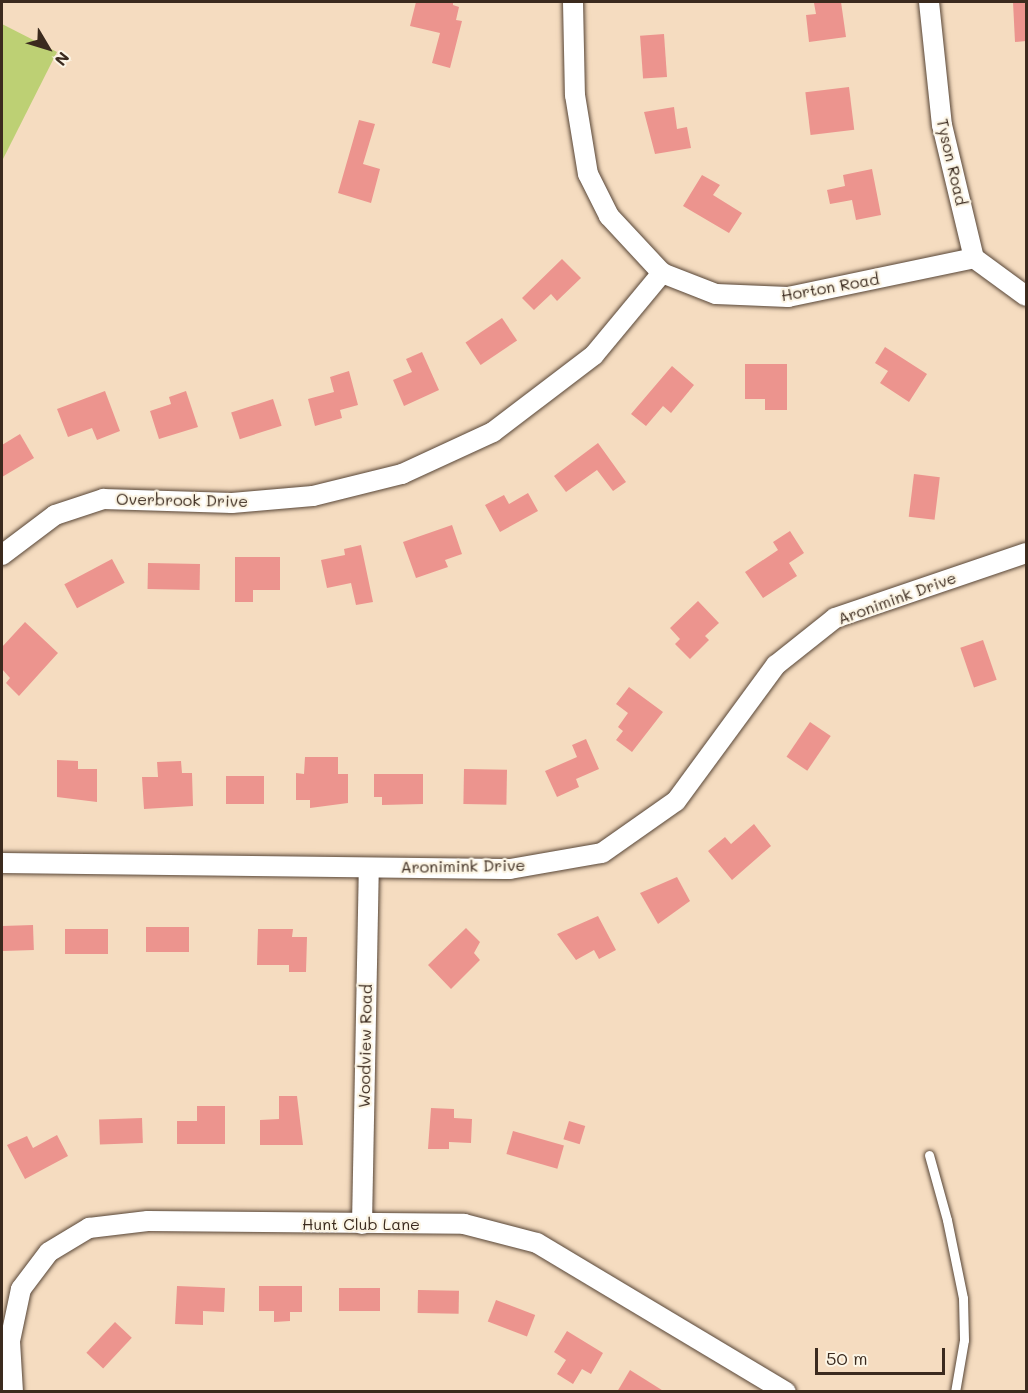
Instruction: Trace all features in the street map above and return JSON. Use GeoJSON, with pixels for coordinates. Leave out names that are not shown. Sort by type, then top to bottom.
{"type":"FeatureCollection","features":[{"type":"Feature","properties":{"kind":"street","name":"Horton Road"},"geometry":{"type":"LineString","coordinates":[[573,2],[575,95],[588,174],[609,216],[662,273],[716,294],[788,297],[974,258]]}},
{"type":"Feature","properties":{"kind":"street","name":"Tyson Road"},"geometry":{"type":"LineString","coordinates":[[929,2],[942,124],[974,258]]}},
{"type":"Feature","properties":{"kind":"street"},"geometry":{"type":"LineString","coordinates":[[974,258],[1026,296]]}},
{"type":"Feature","properties":{"kind":"street","name":"Overbrook Drive"},"geometry":{"type":"LineString","coordinates":[[2,555],[55,515],[103,499],[232,504],[312,496],[402,474],[493,432],[594,355],[662,273]]}},
{"type":"Feature","properties":{"kind":"street","name":"Aronimink Drive"},"geometry":{"type":"LineString","coordinates":[[2,863],[510,869],[602,853],[676,801],[776,664],[835,618],[1026,553]]}},
{"type":"Feature","properties":{"kind":"street","name":"Woodview Road"},"geometry":{"type":"LineString","coordinates":[[362,1224],[369,868]]}},
{"type":"Feature","properties":{"kind":"street","name":"Hunt Club Lane"},"geometry":{"type":"LineString","coordinates":[[13,1392],[10,1341],[21,1289],[49,1252],[89,1228],[148,1221],[464,1224],[537,1243],[786,1392]]}},
{"type":"Feature","properties":{"kind":"lane"},"geometry":{"type":"LineString","coordinates":[[929,1155],[947,1220],[963,1298],[964,1340],[955,1392]]}},
{"type":"Feature","properties":{"kind":"green space"},"geometry":{"type":"Polygon","coordinates":[[[2,24],[57,52],[2,161],[2,24]]]}},
{"type":"Feature","properties":{"kind":"building"},"geometry":{"type":"Polygon","coordinates":[[[416,2],[453,2],[453,5],[459,7],[456,20],[462,21],[450,68],[432,63],[440,33],[410,26],[416,2]]]}},
{"type":"Feature","properties":{"kind":"building"},"geometry":{"type":"Polygon","coordinates":[[[841,2],[846,37],[809,42],[806,15],[816,14],[814,3],[841,2]]]}},
{"type":"Feature","properties":{"kind":"building"},"geometry":{"type":"Polygon","coordinates":[[[1013,2],[1026,2],[1026,41],[1015,42],[1013,2]]]}},
{"type":"Feature","properties":{"kind":"building"},"geometry":{"type":"Polygon","coordinates":[[[664,34],[667,77],[643,79],[640,36],[664,34]]]}},
{"type":"Feature","properties":{"kind":"building"},"geometry":{"type":"Polygon","coordinates":[[[849,87],[854,130],[811,135],[805,92],[849,87]]]}},
{"type":"Feature","properties":{"kind":"building"},"geometry":{"type":"Polygon","coordinates":[[[674,107],[677,129],[687,127],[691,148],[655,154],[644,112],[674,107]]]}},
{"type":"Feature","properties":{"kind":"building"},"geometry":{"type":"Polygon","coordinates":[[[359,120],[375,124],[363,164],[380,169],[371,203],[338,193],[359,120]]]}},
{"type":"Feature","properties":{"kind":"building"},"geometry":{"type":"Polygon","coordinates":[[[872,169],[881,215],[856,220],[852,200],[830,204],[827,190],[845,186],[843,175],[872,169]]]}},
{"type":"Feature","properties":{"kind":"building"},"geometry":{"type":"Polygon","coordinates":[[[702,175],[720,185],[713,195],[742,213],[729,233],[683,206],[702,175]]]}},
{"type":"Feature","properties":{"kind":"building"},"geometry":{"type":"Polygon","coordinates":[[[562,259],[581,278],[557,301],[551,294],[534,310],[522,298],[562,259]]]}},
{"type":"Feature","properties":{"kind":"building"},"geometry":{"type":"Polygon","coordinates":[[[502,318],[517,340],[481,365],[466,343],[502,318]]]}},
{"type":"Feature","properties":{"kind":"building"},"geometry":{"type":"Polygon","coordinates":[[[885,347],[927,374],[909,402],[880,383],[888,371],[875,363],[885,347]]]}},
{"type":"Feature","properties":{"kind":"building"},"geometry":{"type":"Polygon","coordinates":[[[422,352],[439,390],[404,406],[393,380],[412,372],[406,359],[422,352]]]}},
{"type":"Feature","properties":{"kind":"building"},"geometry":{"type":"Polygon","coordinates":[[[745,364],[787,364],[787,410],[765,410],[765,399],[745,399],[745,364]]]}},
{"type":"Feature","properties":{"kind":"building"},"geometry":{"type":"Polygon","coordinates":[[[672,366],[694,385],[671,413],[663,406],[646,426],[631,414],[672,366]]]}},
{"type":"Feature","properties":{"kind":"building"},"geometry":{"type":"Polygon","coordinates":[[[349,371],[358,405],[340,410],[342,418],[315,426],[308,399],[334,392],[330,377],[349,371]]]}},
{"type":"Feature","properties":{"kind":"building"},"geometry":{"type":"Polygon","coordinates":[[[105,391],[120,431],[97,440],[92,428],[68,437],[57,409],[105,391]]]}},
{"type":"Feature","properties":{"kind":"building"},"geometry":{"type":"Polygon","coordinates":[[[186,391],[198,427],[159,439],[150,411],[171,404],[169,397],[186,391]]]}},
{"type":"Feature","properties":{"kind":"building"},"geometry":{"type":"Polygon","coordinates":[[[273,399],[282,426],[240,439],[231,413],[273,399]]]}},
{"type":"Feature","properties":{"kind":"building"},"geometry":{"type":"Polygon","coordinates":[[[20,434],[34,458],[2,477],[2,445],[20,434]]]}},
{"type":"Feature","properties":{"kind":"building"},"geometry":{"type":"Polygon","coordinates":[[[598,443],[626,482],[613,491],[597,470],[566,492],[554,476],[598,443]]]}},
{"type":"Feature","properties":{"kind":"building"},"geometry":{"type":"Polygon","coordinates":[[[914,474],[940,477],[935,520],[909,517],[914,474]]]}},
{"type":"Feature","properties":{"kind":"building"},"geometry":{"type":"Polygon","coordinates":[[[528,493],[538,511],[500,532],[485,505],[504,495],[509,504],[528,493]]]}},
{"type":"Feature","properties":{"kind":"building"},"geometry":{"type":"Polygon","coordinates":[[[452,525],[462,554],[445,560],[448,567],[416,578],[403,542],[452,525]]]}},
{"type":"Feature","properties":{"kind":"building"},"geometry":{"type":"Polygon","coordinates":[[[790,531],[804,553],[789,563],[797,576],[763,598],[745,572],[778,550],[773,542],[790,531]]]}},
{"type":"Feature","properties":{"kind":"building"},"geometry":{"type":"Polygon","coordinates":[[[361,545],[373,602],[356,605],[351,583],[327,588],[321,560],[345,555],[344,549],[361,545]]]}},
{"type":"Feature","properties":{"kind":"building"},"geometry":{"type":"Polygon","coordinates":[[[235,557],[280,557],[280,590],[253,590],[253,602],[235,602],[235,557]]]}},
{"type":"Feature","properties":{"kind":"building"},"geometry":{"type":"Polygon","coordinates":[[[112,559],[125,583],[77,608],[64,584],[112,559]]]}},
{"type":"Feature","properties":{"kind":"building"},"geometry":{"type":"Polygon","coordinates":[[[148,563],[200,564],[200,590],[148,589],[148,563]]]}},
{"type":"Feature","properties":{"kind":"building"},"geometry":{"type":"Polygon","coordinates":[[[698,601],[719,623],[705,636],[709,640],[690,659],[675,644],[680,639],[670,628],[698,601]]]}},
{"type":"Feature","properties":{"kind":"building"},"geometry":{"type":"Polygon","coordinates":[[[25,622],[58,653],[19,696],[6,683],[10,678],[2,669],[2,647],[25,622]]]}},
{"type":"Feature","properties":{"kind":"building"},"geometry":{"type":"Polygon","coordinates":[[[983,640],[997,680],[974,688],[960,648],[983,640]]]}},
{"type":"Feature","properties":{"kind":"building"},"geometry":{"type":"Polygon","coordinates":[[[629,687],[663,712],[632,752],[616,740],[623,731],[618,727],[628,713],[616,704],[629,687]]]}},
{"type":"Feature","properties":{"kind":"building"},"geometry":{"type":"Polygon","coordinates":[[[810,722],[831,736],[807,771],[787,757],[810,722]]]}},
{"type":"Feature","properties":{"kind":"building"},"geometry":{"type":"Polygon","coordinates":[[[586,739],[599,769],[576,779],[579,787],[557,797],[545,771],[577,757],[572,745],[586,739]]]}},
{"type":"Feature","properties":{"kind":"building"},"geometry":{"type":"Polygon","coordinates":[[[305,757],[338,757],[338,774],[348,774],[348,803],[310,808],[310,800],[296,800],[296,773],[304,774],[305,757]]]}},
{"type":"Feature","properties":{"kind":"building"},"geometry":{"type":"Polygon","coordinates":[[[57,760],[78,761],[78,769],[97,769],[97,802],[57,797],[57,760]]]}},
{"type":"Feature","properties":{"kind":"building"},"geometry":{"type":"Polygon","coordinates":[[[181,761],[182,773],[192,773],[193,806],[144,809],[142,777],[158,777],[157,762],[181,761]]]}},
{"type":"Feature","properties":{"kind":"building"},"geometry":{"type":"Polygon","coordinates":[[[464,769],[507,770],[506,805],[463,804],[464,769]]]}},
{"type":"Feature","properties":{"kind":"building"},"geometry":{"type":"Polygon","coordinates":[[[374,774],[423,774],[423,804],[382,805],[382,797],[374,797],[374,774]]]}},
{"type":"Feature","properties":{"kind":"building"},"geometry":{"type":"Polygon","coordinates":[[[226,776],[264,776],[264,804],[226,804],[226,776]]]}},
{"type":"Feature","properties":{"kind":"building"},"geometry":{"type":"Polygon","coordinates":[[[754,824],[771,846],[732,880],[708,851],[725,837],[731,844],[754,824]]]}},
{"type":"Feature","properties":{"kind":"building"},"geometry":{"type":"Polygon","coordinates":[[[677,877],[690,901],[658,924],[640,893],[677,877]]]}},
{"type":"Feature","properties":{"kind":"building"},"geometry":{"type":"Polygon","coordinates":[[[598,916],[616,950],[599,959],[594,950],[576,960],[557,934],[598,916]]]}},
{"type":"Feature","properties":{"kind":"building"},"geometry":{"type":"Polygon","coordinates":[[[33,925],[34,950],[3,951],[2,926],[33,925]]]}},
{"type":"Feature","properties":{"kind":"building"},"geometry":{"type":"Polygon","coordinates":[[[146,927],[189,927],[189,952],[146,952],[146,927]]]}},
{"type":"Feature","properties":{"kind":"building"},"geometry":{"type":"Polygon","coordinates":[[[466,928],[480,942],[474,953],[480,960],[451,989],[428,965],[466,928]]]}},
{"type":"Feature","properties":{"kind":"building"},"geometry":{"type":"Polygon","coordinates":[[[65,929],[108,929],[108,954],[65,954],[65,929]]]}},
{"type":"Feature","properties":{"kind":"building"},"geometry":{"type":"Polygon","coordinates":[[[258,929],[293,929],[292,937],[307,937],[306,972],[289,972],[289,965],[257,965],[258,929]]]}},
{"type":"Feature","properties":{"kind":"building"},"geometry":{"type":"Polygon","coordinates":[[[279,1096],[297,1096],[303,1145],[260,1145],[260,1120],[279,1119],[279,1096]]]}},
{"type":"Feature","properties":{"kind":"building"},"geometry":{"type":"Polygon","coordinates":[[[197,1106],[225,1106],[225,1144],[177,1144],[177,1121],[197,1121],[197,1106]]]}},
{"type":"Feature","properties":{"kind":"building"},"geometry":{"type":"Polygon","coordinates":[[[431,1108],[454,1109],[454,1118],[472,1119],[471,1143],[449,1142],[449,1149],[428,1149],[431,1108]]]}},
{"type":"Feature","properties":{"kind":"building"},"geometry":{"type":"Polygon","coordinates":[[[142,1118],[143,1143],[100,1144],[99,1120],[142,1118]]]}},
{"type":"Feature","properties":{"kind":"building"},"geometry":{"type":"Polygon","coordinates":[[[569,1121],[585,1126],[580,1144],[563,1139],[569,1121]]]}},
{"type":"Feature","properties":{"kind":"building"},"geometry":{"type":"Polygon","coordinates":[[[513,1131],[564,1146],[557,1169],[506,1154],[513,1131]]]}},
{"type":"Feature","properties":{"kind":"building"},"geometry":{"type":"Polygon","coordinates":[[[57,1135],[68,1156],[25,1179],[7,1145],[27,1136],[33,1148],[57,1135]]]}},
{"type":"Feature","properties":{"kind":"building"},"geometry":{"type":"Polygon","coordinates":[[[177,1286],[225,1288],[224,1312],[203,1311],[203,1325],[175,1324],[177,1286]]]}},
{"type":"Feature","properties":{"kind":"building"},"geometry":{"type":"Polygon","coordinates":[[[259,1286],[302,1286],[302,1312],[290,1312],[290,1321],[274,1322],[274,1311],[259,1311],[259,1286]]]}},
{"type":"Feature","properties":{"kind":"building"},"geometry":{"type":"Polygon","coordinates":[[[339,1288],[380,1288],[380,1311],[339,1311],[339,1288]]]}},
{"type":"Feature","properties":{"kind":"building"},"geometry":{"type":"Polygon","coordinates":[[[418,1290],[459,1291],[459,1314],[418,1313],[418,1290]]]}},
{"type":"Feature","properties":{"kind":"building"},"geometry":{"type":"Polygon","coordinates":[[[496,1300],[535,1315],[527,1337],[488,1321],[496,1300]]]}},
{"type":"Feature","properties":{"kind":"building"},"geometry":{"type":"Polygon","coordinates":[[[115,1322],[132,1338],[103,1368],[86,1353],[115,1322]]]}},
{"type":"Feature","properties":{"kind":"building"},"geometry":{"type":"Polygon","coordinates":[[[567,1331],[603,1353],[591,1374],[582,1369],[573,1384],[557,1374],[566,1360],[554,1352],[567,1331]]]}},
{"type":"Feature","properties":{"kind":"building"},"geometry":{"type":"Polygon","coordinates":[[[630,1370],[665,1392],[617,1392],[630,1370]]]}}]}
